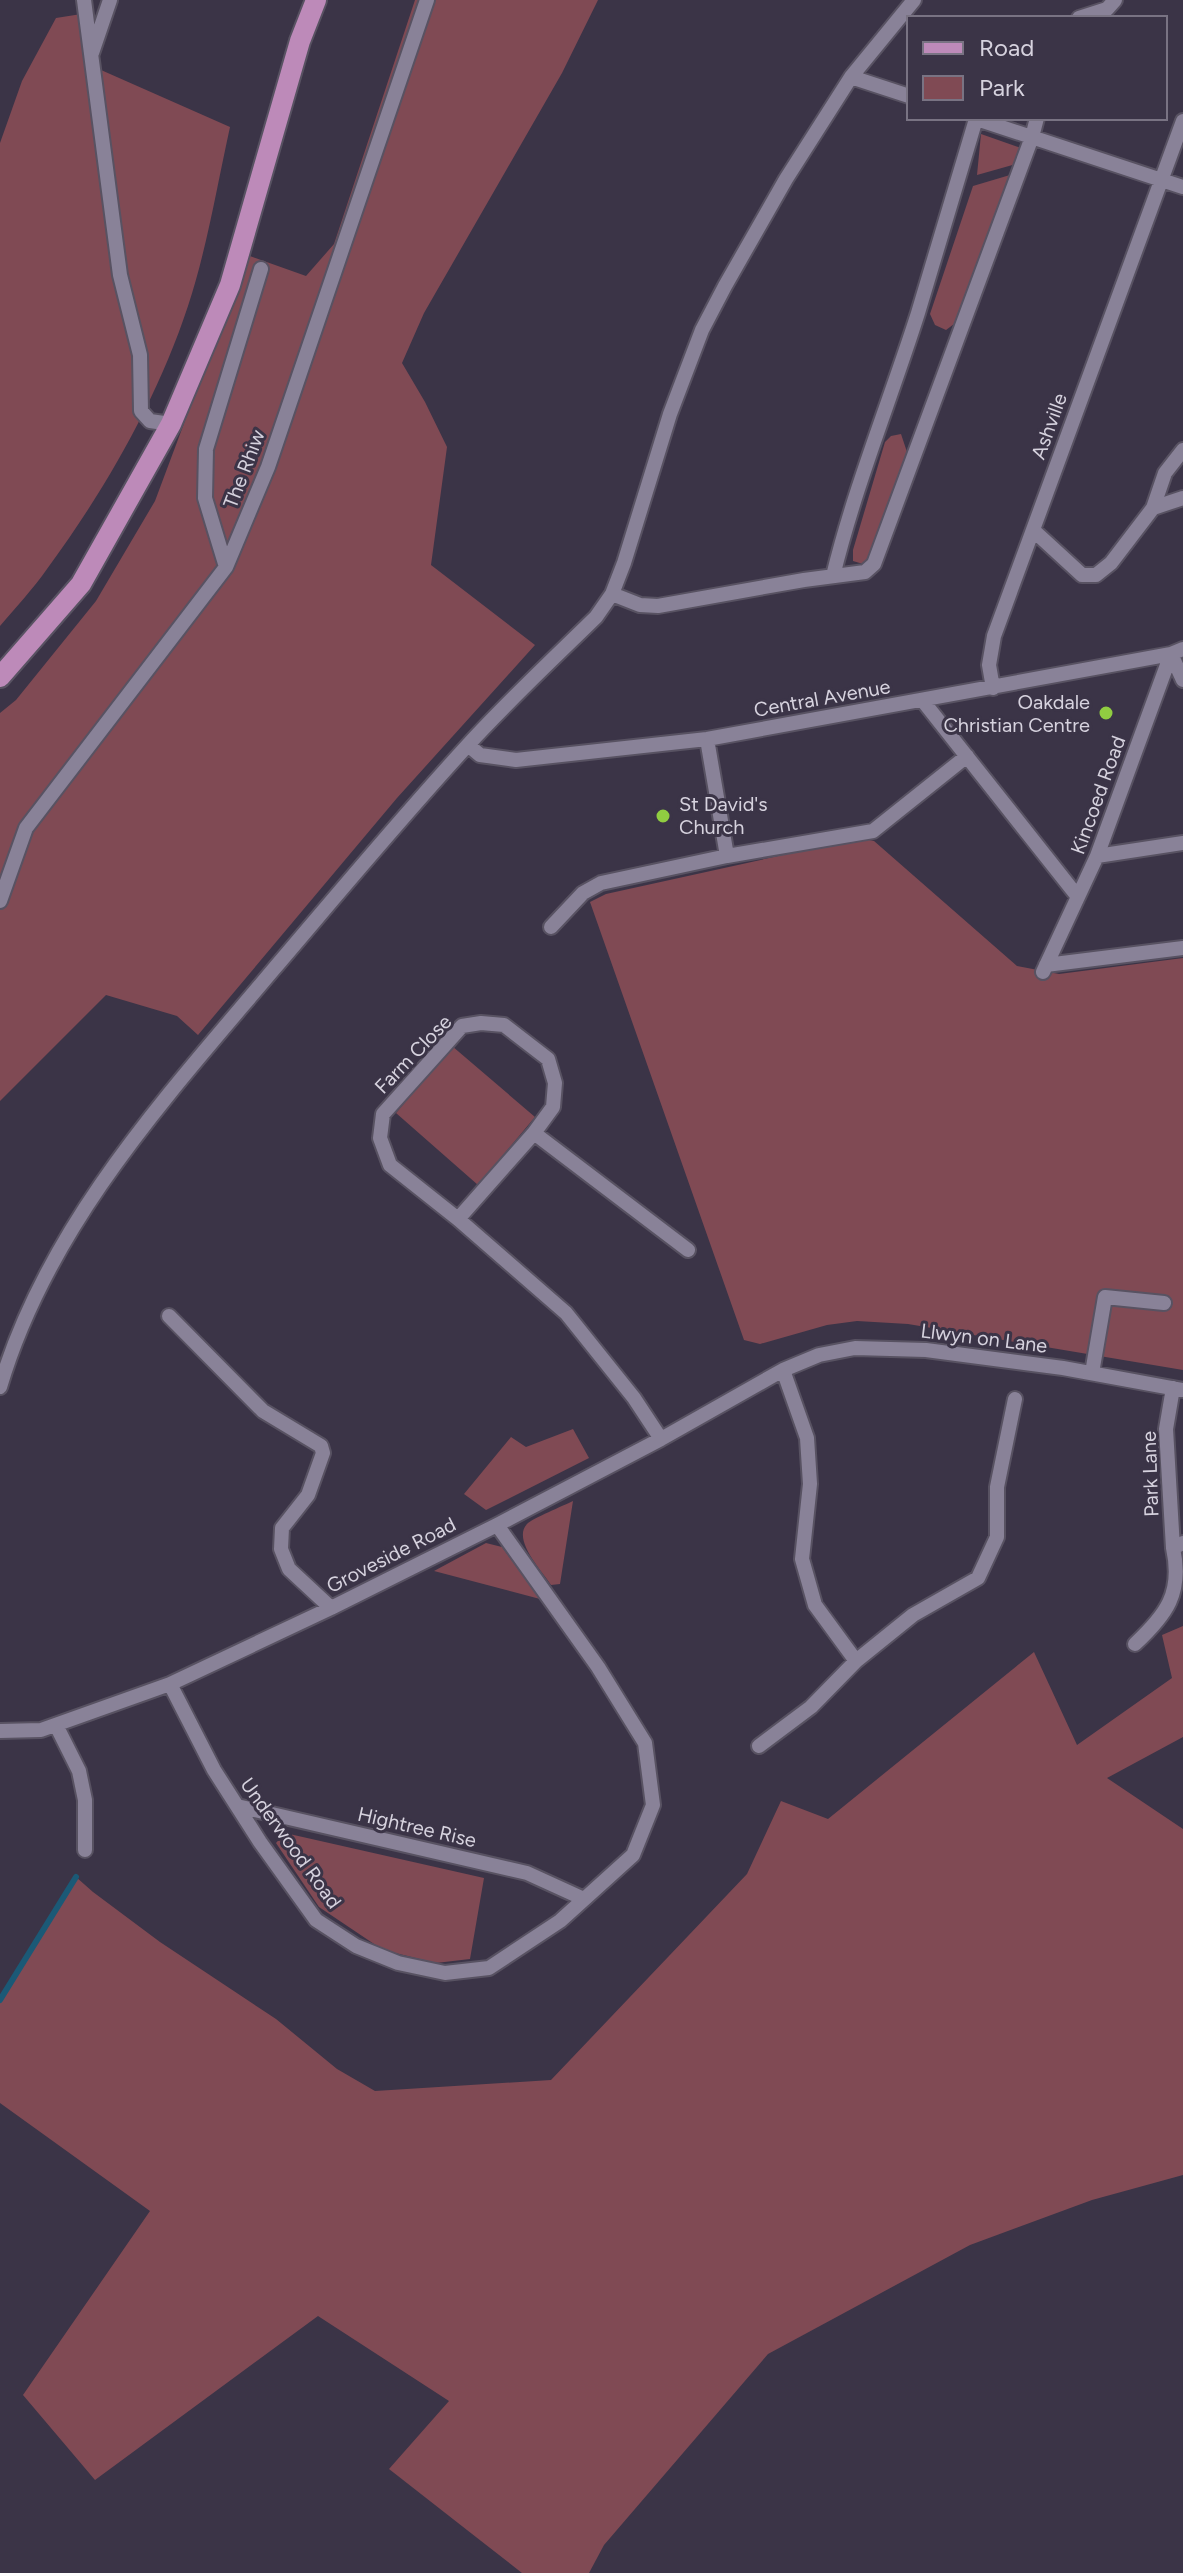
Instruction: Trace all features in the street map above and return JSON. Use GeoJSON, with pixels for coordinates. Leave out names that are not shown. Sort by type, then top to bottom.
{"type":"FeatureCollection","features":[{"type":"Feature","properties":{"kind":"main road"},"geometry":{"type":"LineString","coordinates":[[0,677],[81,584],[171,424],[230,285],[300,41],[316,0]]}},
{"type":"Feature","properties":{"kind":"street"},"geometry":{"type":"LineString","coordinates":[[84,0],[120,275],[140,355],[141,411],[150,421],[171,424]]}},
{"type":"Feature","properties":{"kind":"street"},"geometry":{"type":"LineString","coordinates":[[91,59],[110,0]]}},
{"type":"Feature","properties":{"kind":"street","name":"The Rhiw"},"geometry":{"type":"LineString","coordinates":[[0,901],[26,828],[226,567],[268,467],[427,0]]}},
{"type":"Feature","properties":{"kind":"street"},"geometry":{"type":"LineString","coordinates":[[0,1387],[6,1342],[65,1238],[123,1153],[234,1016],[468,745],[596,617],[612,594],[670,414],[702,330],[779,192],[851,77],[914,0]]}},
{"type":"Feature","properties":{"kind":"street"},"geometry":{"type":"LineString","coordinates":[[1085,16],[1107,9],[1115,0]]}},
{"type":"Feature","properties":{"kind":"street"},"geometry":{"type":"LineString","coordinates":[[851,77],[907,95]]}},
{"type":"Feature","properties":{"kind":"street"},"geometry":{"type":"LineString","coordinates":[[833,576],[876,430],[917,315],[974,120]]}},
{"type":"Feature","properties":{"kind":"street"},"geometry":{"type":"LineString","coordinates":[[981,120],[1183,187]]}},
{"type":"Feature","properties":{"kind":"street"},"geometry":{"type":"LineString","coordinates":[[612,594],[640,605],[658,606],[865,572],[874,564],[1036,120]]}},
{"type":"Feature","properties":{"kind":"street","name":"Ashville"},"geometry":{"type":"LineString","coordinates":[[993,688],[989,665],[994,636],[1183,121]]}},
{"type":"Feature","properties":{"kind":"street"},"geometry":{"type":"LineString","coordinates":[[226,567],[205,498],[206,449],[261,269]]}},
{"type":"Feature","properties":{"kind":"street"},"geometry":{"type":"LineString","coordinates":[[1033,530],[1082,575],[1096,575],[1111,563],[1153,508],[1165,473],[1183,450]]}},
{"type":"Feature","properties":{"kind":"street"},"geometry":{"type":"LineString","coordinates":[[1153,508],[1183,498]]}},
{"type":"Feature","properties":{"kind":"street"},"geometry":{"type":"LineString","coordinates":[[1177,651],[1183,680]]}},
{"type":"Feature","properties":{"kind":"street","name":"Central Avenue"},"geometry":{"type":"LineString","coordinates":[[468,745],[480,755],[516,760],[707,739],[993,688],[1177,651]]}},
{"type":"Feature","properties":{"kind":"street","name":"Kincoed Road"},"geometry":{"type":"LineString","coordinates":[[1177,651],[1097,856],[1044,969],[1183,948]]}},
{"type":"Feature","properties":{"kind":"street"},"geometry":{"type":"LineString","coordinates":[[923,701],[1078,897]]}},
{"type":"Feature","properties":{"kind":"street"},"geometry":{"type":"LineString","coordinates":[[707,739],[727,856]]}},
{"type":"Feature","properties":{"kind":"street"},"geometry":{"type":"LineString","coordinates":[[551,927],[583,893],[601,883],[727,856],[873,831],[967,756]]}},
{"type":"Feature","properties":{"kind":"street"},"geometry":{"type":"LineString","coordinates":[[1097,856],[1183,843]]}},
{"type":"Feature","properties":{"kind":"street","name":"Farm Close"},"geometry":{"type":"LineString","coordinates":[[458,1219],[553,1107],[555,1083],[548,1059],[504,1025],[481,1023],[462,1026],[383,1114],[380,1138],[390,1165],[458,1219],[566,1313],[634,1398],[661,1439]]}},
{"type":"Feature","properties":{"kind":"street"},"geometry":{"type":"LineString","coordinates":[[534,1133],[688,1250]]}},
{"type":"Feature","properties":{"kind":"street"},"geometry":{"type":"LineString","coordinates":[[1092,1373],[1105,1297],[1164,1303]]}},
{"type":"Feature","properties":{"kind":"street"},"geometry":{"type":"LineString","coordinates":[[169,1316],[263,1411],[321,1446],[323,1453],[308,1495],[282,1528],[281,1549],[289,1569],[331,1608]]}},
{"type":"Feature","properties":{"kind":"street","name":"Llwyn on Lane"},"geometry":{"type":"LineString","coordinates":[[783,1370],[819,1355],[855,1348],[926,1350],[1092,1373],[1178,1389]]}},
{"type":"Feature","properties":{"kind":"street"},"geometry":{"type":"LineString","coordinates":[[783,1370],[807,1438],[810,1484],[802,1559],[815,1605],[856,1661]]}},
{"type":"Feature","properties":{"kind":"street","name":"Groveside Road"},"geometry":{"type":"LineString","coordinates":[[0,1731],[41,1730],[170,1684],[497,1525],[661,1439],[783,1370]]}},
{"type":"Feature","properties":{"kind":"street","name":"Park Lane"},"geometry":{"type":"LineString","coordinates":[[1135,1644],[1162,1619],[1174,1597],[1178,1545],[1166,1429],[1178,1389]]}},
{"type":"Feature","properties":{"kind":"street"},"geometry":{"type":"LineString","coordinates":[[759,1746],[811,1707],[856,1661],[913,1615],[978,1578],[997,1537],[997,1487],[1015,1399]]}},
{"type":"Feature","properties":{"kind":"street","name":"Underwood Road"},"geometry":{"type":"LineString","coordinates":[[170,1684],[214,1770],[260,1842],[316,1920],[356,1946],[398,1963],[445,1973],[489,1968],[560,1921],[633,1855],[653,1805],[645,1743],[598,1667],[497,1525]]}},
{"type":"Feature","properties":{"kind":"street"},"geometry":{"type":"LineString","coordinates":[[56,1725],[79,1771],[85,1800],[85,1850]]}},
{"type":"Feature","properties":{"kind":"street","name":"Hightree Rise"},"geometry":{"type":"LineString","coordinates":[[237,1806],[527,1873],[584,1899]]}},
{"type":"Feature","properties":{"kind":"green space"},"geometry":{"type":"Polygon","coordinates":[[[415,0],[598,0],[562,73],[424,313],[402,363],[447,447],[431,565],[535,645],[397,798],[198,1035],[177,1016],[106,995],[0,1101],[0,713],[16,700],[96,601],[155,501],[247,255],[306,276],[334,244],[415,0]]]}},
{"type":"Feature","properties":{"kind":"green space"},"geometry":{"type":"Polygon","coordinates":[[[94,12],[101,70],[230,127],[195,284],[161,376],[128,443],[89,508],[42,576],[0,626],[0,143],[22,81],[56,18],[94,12]]]}},
{"type":"Feature","properties":{"kind":"green space"},"geometry":{"type":"Polygon","coordinates":[[[981,134],[1021,148],[1016,164],[977,175],[981,134]]]}},
{"type":"Feature","properties":{"kind":"green space"},"geometry":{"type":"Polygon","coordinates":[[[1010,175],[954,324],[946,330],[935,325],[930,314],[973,186],[1010,175]]]}},
{"type":"Feature","properties":{"kind":"green space"},"geometry":{"type":"Polygon","coordinates":[[[901,434],[908,455],[869,560],[863,564],[853,561],[853,550],[885,442],[891,436],[901,434]]]}},
{"type":"Feature","properties":{"kind":"green space"},"geometry":{"type":"Polygon","coordinates":[[[860,838],[874,841],[1017,966],[1059,974],[1183,958],[1183,1370],[908,1324],[857,1321],[827,1325],[760,1344],[744,1340],[590,902],[606,894],[860,838]]]}},
{"type":"Feature","properties":{"kind":"green space"},"geometry":{"type":"Polygon","coordinates":[[[452,1046],[535,1117],[478,1185],[396,1113],[452,1046]]]}},
{"type":"Feature","properties":{"kind":"green space"},"geometry":{"type":"Polygon","coordinates":[[[573,1429],[589,1458],[486,1510],[464,1494],[511,1437],[526,1447],[573,1429]]]}},
{"type":"Feature","properties":{"kind":"green space"},"geometry":{"type":"Polygon","coordinates":[[[573,1501],[560,1584],[551,1585],[530,1555],[523,1531],[530,1521],[573,1501]]]}},
{"type":"Feature","properties":{"kind":"green space"},"geometry":{"type":"Polygon","coordinates":[[[486,1543],[502,1547],[540,1599],[434,1571],[486,1543]]]}},
{"type":"Feature","properties":{"kind":"green space"},"geometry":{"type":"Polygon","coordinates":[[[1183,1626],[1183,1737],[1107,1778],[1183,1829],[1183,2175],[1092,2200],[970,2245],[768,2354],[604,2545],[589,2573],[522,2573],[389,2469],[449,2401],[318,2316],[95,2480],[23,2395],[150,2211],[0,2103],[0,2000],[76,1877],[160,1942],[276,2019],[337,2069],[375,2091],[551,2080],[747,1874],[781,1801],[828,1819],[1034,1652],[1077,1745],[1172,1678],[1162,1635],[1183,1626]]]}},
{"type":"Feature","properties":{"kind":"green space"},"geometry":{"type":"Polygon","coordinates":[[[285,1833],[484,1878],[470,1959],[436,1963],[383,1950],[319,1907],[276,1843],[285,1833]]]}},
{"type":"Feature","properties":{"kind":"waterway"},"geometry":{"type":"LineString","coordinates":[[0,2000],[76,1877]]}},
{"type":"Feature","properties":{"kind":"place","name":"Oakdale Christian Centre"},"geometry":{"type":"Point","coordinates":[1106,713]}},
{"type":"Feature","properties":{"kind":"place","name":"St David's Church"},"geometry":{"type":"Point","coordinates":[663,816]}}]}
